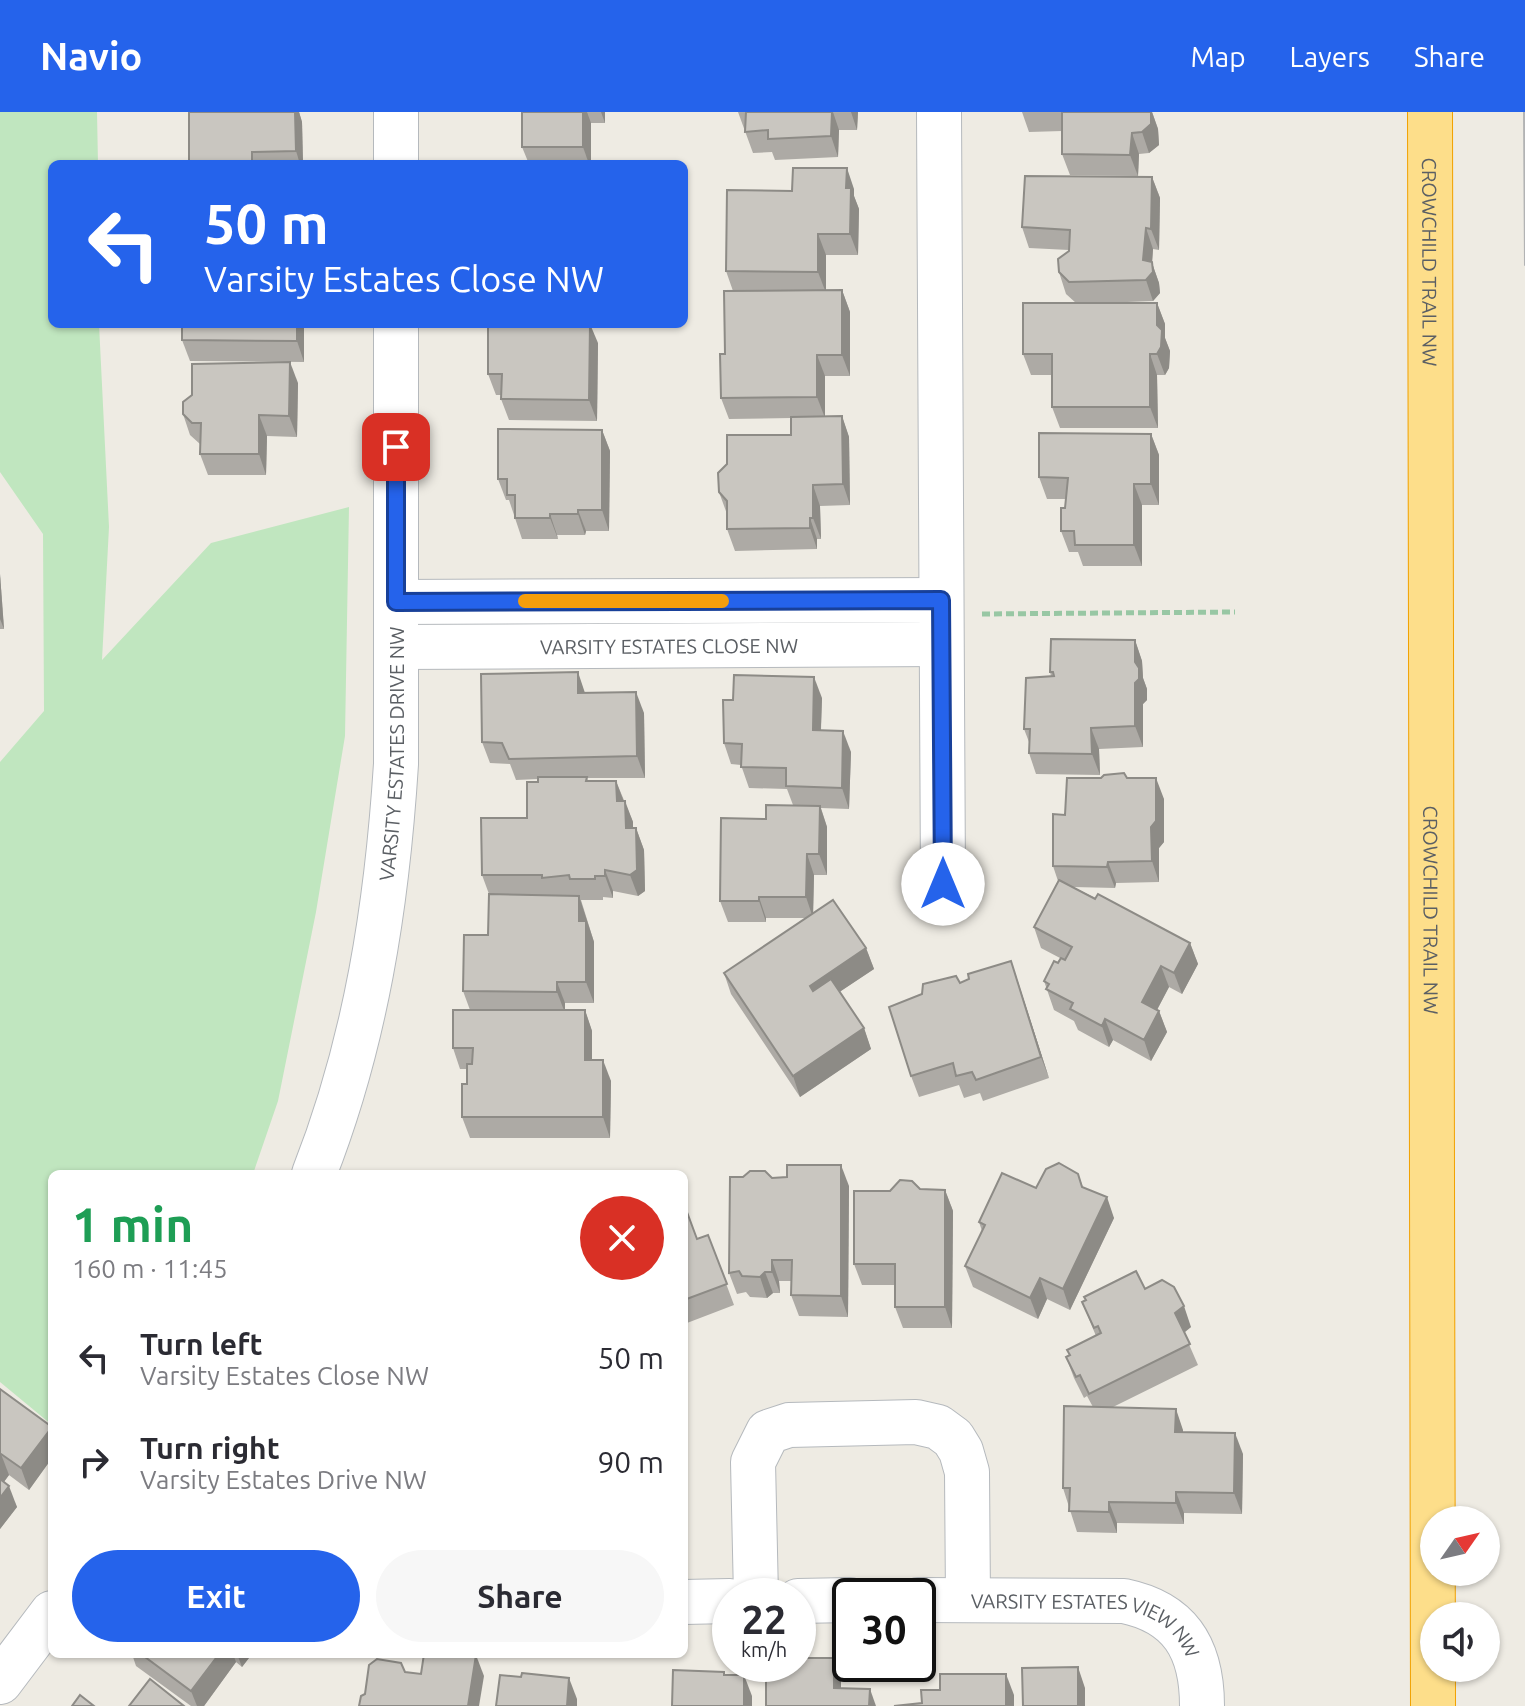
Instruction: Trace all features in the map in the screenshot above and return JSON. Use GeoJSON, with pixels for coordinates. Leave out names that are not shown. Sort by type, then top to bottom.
{"type":"FeatureCollection","features":[{"type":"Feature","properties":{"kind":"highway","name":"CROWCHILD TRAIL NW"},"geometry":{"type":"LineString","coordinates":[[1430,112],[1433,1706]]}},
{"type":"Feature","properties":{"kind":"street"},"geometry":{"type":"LineString","coordinates":[[396,112],[396,160]]}},
{"type":"Feature","properties":{"kind":"street"},"geometry":{"type":"LineString","coordinates":[[939,112],[943,884]]}},
{"type":"Feature","properties":{"kind":"street","name":"VARSITY ESTATES DRIVE NW"},"geometry":{"type":"LineString","coordinates":[[315,1170],[353,1060],[381,925],[389,861],[396,764],[396,328]]}},
{"type":"Feature","properties":{"kind":"street"},"geometry":{"type":"LineString","coordinates":[[396,602],[941,621]]}},
{"type":"Feature","properties":{"kind":"street","name":"VARSITY ESTATES CLOSE NW"},"geometry":{"type":"LineString","coordinates":[[397,647],[941,621]]}},
{"type":"Feature","properties":{"kind":"street"},"geometry":{"type":"LineString","coordinates":[[756,1578],[753,1462],[768,1432],[789,1425],[916,1422],[938,1427],[953,1438],[961,1451],[967,1472],[968,1600]]}},
{"type":"Feature","properties":{"kind":"street","name":"VARSITY ESTATES VIEW NW"},"geometry":{"type":"LineString","coordinates":[[936,1600],[1124,1601],[1155,1610],[1180,1630],[1190,1645],[1202,1681],[1202,1706]]}},
{"type":"Feature","properties":{"kind":"street"},"geometry":{"type":"LineString","coordinates":[[688,1602],[712,1601]]}},
{"type":"Feature","properties":{"kind":"street"},"geometry":{"type":"LineString","coordinates":[[0,1682],[48,1618]]}},
{"type":"Feature","properties":{"kind":"path"},"geometry":{"type":"LineString","coordinates":[[941,621],[986,614],[1235,612]]}},
{"type":"Feature","properties":{"kind":"green space"},"geometry":{"type":"Polygon","coordinates":[[[0,112],[97,112],[98,160],[48,160],[48,328],[99,328],[109,527],[102,660],[211,543],[349,507],[345,736],[316,912],[278,1101],[254,1170],[48,1170],[48,1422],[0,1382],[0,762],[44,711],[43,534],[0,472],[0,112]]]}},
{"type":"Feature","properties":{"kind":"building"},"geometry":{"type":"Polygon","coordinates":[[[189,112],[295,112],[296,151],[252,152],[252,160],[189,160],[189,112]]]}},
{"type":"Feature","properties":{"kind":"building"},"geometry":{"type":"Polygon","coordinates":[[[522,112],[583,112],[583,147],[522,147],[522,112]]]}},
{"type":"Feature","properties":{"kind":"building"},"geometry":{"type":"Polygon","coordinates":[[[746,112],[832,112],[831,136],[768,139],[768,130],[745,132],[746,112]]]}},
{"type":"Feature","properties":{"kind":"building"},"geometry":{"type":"Polygon","coordinates":[[[1062,112],[1151,112],[1151,124],[1142,132],[1132,133],[1130,155],[1062,154],[1062,112]]]}},
{"type":"Feature","properties":{"kind":"building"},"geometry":{"type":"Polygon","coordinates":[[[793,168],[847,168],[846,188],[851,188],[850,234],[818,234],[818,272],[726,271],[727,190],[792,191],[793,168]]]}},
{"type":"Feature","properties":{"kind":"building"},"geometry":{"type":"Polygon","coordinates":[[[1025,176],[1152,177],[1151,229],[1146,228],[1143,260],[1152,262],[1153,272],[1146,280],[1069,282],[1059,272],[1058,259],[1069,251],[1070,230],[1022,227],[1025,176]]]}},
{"type":"Feature","properties":{"kind":"building"},"geometry":{"type":"Polygon","coordinates":[[[842,290],[842,355],[817,355],[817,397],[721,398],[720,354],[725,354],[724,291],[842,290]]]}},
{"type":"Feature","properties":{"kind":"building"},"geometry":{"type":"Polygon","coordinates":[[[1023,303],[1157,303],[1157,325],[1162,330],[1161,347],[1157,354],[1150,354],[1150,407],[1052,407],[1052,354],[1023,354],[1023,303]]]}},
{"type":"Feature","properties":{"kind":"building"},"geometry":{"type":"Polygon","coordinates":[[[182,328],[297,328],[297,341],[182,340],[182,328]]]}},
{"type":"Feature","properties":{"kind":"building"},"geometry":{"type":"Polygon","coordinates":[[[488,328],[590,328],[589,400],[501,399],[502,374],[488,374],[488,328]]]}},
{"type":"Feature","properties":{"kind":"building"},"geometry":{"type":"Polygon","coordinates":[[[290,362],[289,416],[259,415],[259,454],[200,454],[201,423],[192,423],[183,414],[183,402],[192,395],[192,364],[290,362]]]}},
{"type":"Feature","properties":{"kind":"building"},"geometry":{"type":"Polygon","coordinates":[[[842,416],[843,484],[813,485],[810,528],[727,529],[727,501],[719,492],[718,473],[727,464],[727,435],[791,435],[791,417],[842,416]]]}},
{"type":"Feature","properties":{"kind":"building"},"geometry":{"type":"Polygon","coordinates":[[[498,429],[602,430],[602,510],[550,514],[550,518],[515,518],[515,495],[507,495],[507,479],[498,479],[498,429]]]}},
{"type":"Feature","properties":{"kind":"building"},"geometry":{"type":"Polygon","coordinates":[[[1039,433],[1151,434],[1151,484],[1134,484],[1134,545],[1075,545],[1074,531],[1061,531],[1061,508],[1065,508],[1068,478],[1039,477],[1039,433]]]}},
{"type":"Feature","properties":{"kind":"building"},"geometry":{"type":"Polygon","coordinates":[[[1051,639],[1135,640],[1139,679],[1135,683],[1135,726],[1091,728],[1092,754],[1029,753],[1030,729],[1024,729],[1026,678],[1054,676],[1050,672],[1051,639]]]}},
{"type":"Feature","properties":{"kind":"building"},"geometry":{"type":"Polygon","coordinates":[[[578,672],[578,693],[636,692],[637,756],[509,759],[502,743],[482,742],[481,674],[578,672]]]}},
{"type":"Feature","properties":{"kind":"building"},"geometry":{"type":"Polygon","coordinates":[[[734,675],[814,677],[813,730],[843,731],[842,788],[786,786],[786,768],[741,767],[742,744],[724,743],[723,700],[733,700],[734,675]]]}},
{"type":"Feature","properties":{"kind":"building"},"geometry":{"type":"Polygon","coordinates":[[[1124,773],[1127,778],[1156,778],[1156,821],[1151,827],[1152,861],[1108,862],[1107,867],[1053,866],[1053,814],[1065,815],[1067,778],[1101,778],[1124,773]]]}},
{"type":"Feature","properties":{"kind":"building"},"geometry":{"type":"Polygon","coordinates":[[[538,777],[587,777],[586,781],[616,781],[617,801],[625,801],[626,828],[636,828],[637,870],[630,875],[605,870],[605,876],[595,876],[595,879],[570,879],[569,875],[542,878],[542,875],[482,875],[481,818],[527,818],[527,782],[538,782],[538,777]]]}},
{"type":"Feature","properties":{"kind":"building"},"geometry":{"type":"Polygon","coordinates":[[[766,805],[820,806],[819,854],[807,854],[806,897],[720,901],[721,818],[766,819],[766,805]]]}},
{"type":"Feature","properties":{"kind":"building"},"geometry":{"type":"Polygon","coordinates":[[[1059,880],[1095,899],[1098,894],[1190,943],[1174,973],[1161,966],[1142,1002],[1159,1011],[1144,1040],[1105,1019],[1102,1026],[1070,1009],[1073,1003],[1046,989],[1049,984],[1044,981],[1054,961],[1065,960],[1072,947],[1034,927],[1059,880]]]}},
{"type":"Feature","properties":{"kind":"building"},"geometry":{"type":"Polygon","coordinates":[[[489,894],[579,896],[579,921],[586,921],[586,982],[557,982],[557,992],[463,991],[464,935],[488,935],[489,894]]]}},
{"type":"Feature","properties":{"kind":"building"},"geometry":{"type":"Polygon","coordinates":[[[833,900],[866,948],[810,986],[813,991],[831,979],[864,1028],[793,1076],[724,973],[833,900]]]}},
{"type":"Feature","properties":{"kind":"building"},"geometry":{"type":"Polygon","coordinates":[[[1011,961],[1041,1057],[976,1080],[972,1072],[956,1076],[953,1063],[911,1076],[889,1007],[922,994],[923,984],[956,976],[960,983],[969,979],[968,974],[1011,961]]]}},
{"type":"Feature","properties":{"kind":"building"},"geometry":{"type":"Polygon","coordinates":[[[453,1010],[585,1010],[585,1060],[603,1060],[603,1117],[462,1117],[462,1084],[467,1084],[467,1064],[472,1064],[473,1048],[453,1048],[453,1010]]]}},
{"type":"Feature","properties":{"kind":"building"},"geometry":{"type":"Polygon","coordinates":[[[1059,1163],[1078,1174],[1082,1187],[1107,1197],[1063,1289],[1040,1278],[1030,1298],[965,1266],[985,1225],[979,1222],[1002,1173],[1036,1188],[1046,1169],[1059,1163]]]}},
{"type":"Feature","properties":{"kind":"building"},"geometry":{"type":"Polygon","coordinates":[[[787,1165],[841,1165],[841,1296],[791,1295],[792,1260],[772,1260],[772,1272],[765,1272],[760,1277],[742,1276],[739,1271],[729,1273],[730,1177],[743,1177],[750,1171],[765,1171],[772,1178],[787,1177],[787,1165]]]}},
{"type":"Feature","properties":{"kind":"building"},"geometry":{"type":"Polygon","coordinates":[[[900,1180],[912,1181],[920,1189],[945,1190],[945,1307],[895,1307],[895,1264],[854,1264],[854,1191],[890,1191],[900,1180]]]}},
{"type":"Feature","properties":{"kind":"building"},"geometry":{"type":"Polygon","coordinates":[[[688,1215],[697,1239],[708,1235],[727,1284],[688,1299],[688,1215]]]}},
{"type":"Feature","properties":{"kind":"building"},"geometry":{"type":"Polygon","coordinates":[[[1136,1271],[1145,1289],[1162,1280],[1174,1287],[1184,1306],[1175,1313],[1190,1344],[1089,1394],[1066,1357],[1070,1355],[1067,1350],[1101,1333],[1098,1326],[1094,1328],[1082,1302],[1086,1300],[1084,1297],[1136,1271]]]}},
{"type":"Feature","properties":{"kind":"building"},"geometry":{"type":"Polygon","coordinates":[[[0,1389],[48,1424],[48,1432],[21,1468],[0,1455],[0,1389]]]}},
{"type":"Feature","properties":{"kind":"building"},"geometry":{"type":"Polygon","coordinates":[[[1064,1406],[1176,1409],[1175,1432],[1235,1433],[1234,1493],[1176,1492],[1176,1503],[1109,1502],[1109,1512],[1069,1511],[1070,1488],[1063,1488],[1064,1406]]]}},
{"type":"Feature","properties":{"kind":"building"},"geometry":{"type":"Polygon","coordinates":[[[0,1479],[9,1486],[0,1498],[0,1479]]]}},
{"type":"Feature","properties":{"kind":"building"},"geometry":{"type":"Polygon","coordinates":[[[146,1658],[216,1658],[191,1691],[146,1658]]]}},
{"type":"Feature","properties":{"kind":"building"},"geometry":{"type":"Polygon","coordinates":[[[423,1658],[476,1658],[468,1706],[359,1706],[361,1696],[365,1694],[369,1665],[377,1659],[401,1663],[405,1672],[421,1674],[423,1658]]]}},
{"type":"Feature","properties":{"kind":"building"},"geometry":{"type":"Polygon","coordinates":[[[816,1658],[832,1658],[834,1688],[870,1689],[869,1706],[766,1706],[766,1682],[816,1682],[816,1658]]]}},
{"type":"Feature","properties":{"kind":"building"},"geometry":{"type":"Polygon","coordinates":[[[1078,1667],[1078,1706],[1023,1706],[1022,1668],[1078,1667]]]}},
{"type":"Feature","properties":{"kind":"building"},"geometry":{"type":"Polygon","coordinates":[[[673,1670],[712,1672],[712,1682],[744,1682],[744,1706],[672,1706],[673,1670]]]}},
{"type":"Feature","properties":{"kind":"building"},"geometry":{"type":"Polygon","coordinates":[[[522,1673],[569,1678],[567,1706],[496,1706],[500,1675],[521,1677],[522,1673]]]}},
{"type":"Feature","properties":{"kind":"building"},"geometry":{"type":"Polygon","coordinates":[[[940,1674],[1006,1674],[1006,1706],[894,1706],[922,1703],[921,1690],[940,1690],[940,1674]]]}},
{"type":"Feature","properties":{"kind":"building"},"geometry":{"type":"Polygon","coordinates":[[[150,1679],[184,1706],[129,1706],[150,1679]]]}},
{"type":"Feature","properties":{"kind":"building"},"geometry":{"type":"Polygon","coordinates":[[[80,1695],[94,1706],[72,1706],[80,1695]]]}},
{"type":"Feature","properties":{"kind":"tram line"},"geometry":{"type":"LineString","coordinates":[[1524,112],[1525,265]]}},
{"type":"Feature","properties":{"kind":"slow traffic"},"geometry":{"type":"LineString","coordinates":[[525,601],[722,601]]}},
{"type":"Feature","properties":{"kind":"route"},"geometry":{"type":"LineString","coordinates":[[396,447],[396,602],[941,600],[943,884]]}}]}
